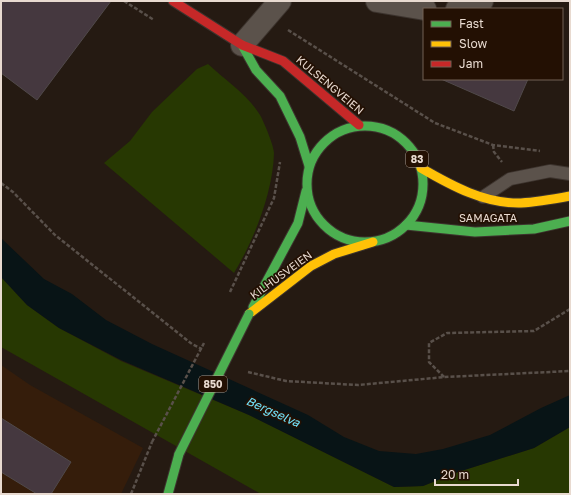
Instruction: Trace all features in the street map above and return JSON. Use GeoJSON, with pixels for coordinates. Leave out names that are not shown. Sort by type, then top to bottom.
{"type":"FeatureCollection","features":[{"type":"Feature","properties":{"kind":"main road","name":"KULSENGVEIEN"},"geometry":{"type":"LineString","coordinates":[[173,1],[242,45],[284,61],[359,125]]}},
{"type":"Feature","properties":{"kind":"main road","name":"KULSENGVEIEN"},"geometry":{"type":"LineString","coordinates":[[242,45],[256,70],[280,96],[300,137],[309,166]]}},
{"type":"Feature","properties":{"kind":"main road","name":"83"},"geometry":{"type":"LineString","coordinates":[[359,125],[391,131],[405,141],[415,153],[421,168],[423,189],[418,209],[406,226],[391,236],[374,242],[355,241],[337,235],[322,224],[312,209],[306,191],[309,166],[316,150],[328,138],[343,129],[359,125]]}},
{"type":"Feature","properties":{"kind":"main road","name":"SAMAGATA"},"geometry":{"type":"LineString","coordinates":[[421,168],[448,183],[483,198],[507,202],[570,196]]}},
{"type":"Feature","properties":{"kind":"main road","name":"KILHUSVEIEN"},"geometry":{"type":"LineString","coordinates":[[168,494],[179,454],[249,314],[298,223],[306,191]]}},
{"type":"Feature","properties":{"kind":"main road","name":"SAMAGATA"},"geometry":{"type":"LineString","coordinates":[[406,226],[475,232],[534,229],[570,221]]}},
{"type":"Feature","properties":{"kind":"main road","name":"KILHUSVEIEN"},"geometry":{"type":"LineString","coordinates":[[249,314],[311,266],[334,254],[374,242]]}},
{"type":"Feature","properties":{"kind":"street"},"geometry":{"type":"LineString","coordinates":[[377,1],[423,9]]}},
{"type":"Feature","properties":{"kind":"street"},"geometry":{"type":"LineString","coordinates":[[460,8],[482,1]]}},
{"type":"Feature","properties":{"kind":"street"},"geometry":{"type":"LineString","coordinates":[[242,45],[273,9]]}},
{"type":"Feature","properties":{"kind":"lane"},"geometry":{"type":"LineString","coordinates":[[483,198],[510,178],[550,171],[570,174]]}},
{"type":"Feature","properties":{"kind":"path"},"geometry":{"type":"LineString","coordinates":[[124,1],[156,21]]}},
{"type":"Feature","properties":{"kind":"path"},"geometry":{"type":"LineString","coordinates":[[273,9],[434,123],[493,145],[547,152]]}},
{"type":"Feature","properties":{"kind":"path"},"geometry":{"type":"LineString","coordinates":[[493,145],[494,152],[503,163]]}},
{"type":"Feature","properties":{"kind":"path"},"geometry":{"type":"LineString","coordinates":[[228,296],[274,198],[280,157]]}},
{"type":"Feature","properties":{"kind":"path"},"geometry":{"type":"LineString","coordinates":[[1,183],[13,192],[55,235],[192,344],[205,351]]}},
{"type":"Feature","properties":{"kind":"path"},"geometry":{"type":"LineString","coordinates":[[445,377],[429,362],[429,343],[447,333],[534,331],[570,309]]}},
{"type":"Feature","properties":{"kind":"path"},"geometry":{"type":"LineString","coordinates":[[131,494],[152,442],[206,338]]}},
{"type":"Feature","properties":{"kind":"path"},"geometry":{"type":"LineString","coordinates":[[245,371],[251,374],[286,381],[358,385],[445,377],[570,371]]}},
{"type":"Feature","properties":{"kind":"shaded area"},"geometry":{"type":"Polygon","coordinates":[[[1,365],[30,385],[143,448],[121,494],[1,494],[1,365]]]}},
{"type":"Feature","properties":{"kind":"green space"},"geometry":{"type":"Polygon","coordinates":[[[208,64],[243,94],[255,108],[266,128],[274,153],[270,184],[261,215],[249,246],[234,273],[104,163],[130,141],[152,112],[197,69],[208,64]]]}},
{"type":"Feature","properties":{"kind":"green space"},"geometry":{"type":"Polygon","coordinates":[[[1,277],[27,305],[59,328],[121,361],[249,415],[394,487],[423,486],[458,472],[534,448],[570,427],[570,494],[261,494],[1,347],[1,277]]]}},
{"type":"Feature","properties":{"kind":"water","name":"Bergselva"},"geometry":{"type":"Polygon","coordinates":[[[1,238],[44,279],[72,294],[106,320],[152,344],[308,415],[344,437],[379,451],[416,454],[443,449],[490,435],[541,408],[570,395],[570,427],[534,448],[458,472],[423,486],[394,487],[249,415],[121,360],[59,328],[27,305],[1,277],[1,238]]]}},
{"type":"Feature","properties":{"kind":"building"},"geometry":{"type":"Polygon","coordinates":[[[1,1],[111,1],[37,100],[1,73],[1,1]]]}},
{"type":"Feature","properties":{"kind":"building"},"geometry":{"type":"Polygon","coordinates":[[[443,80],[528,80],[514,111],[443,80]]]}},
{"type":"Feature","properties":{"kind":"building"},"geometry":{"type":"Polygon","coordinates":[[[1,418],[71,462],[51,494],[37,494],[1,472],[1,418]]]}},
{"type":"Feature","properties":{"kind":"traffic: fast"},"geometry":{"type":"LineString","coordinates":[[242,45],[256,70],[280,96],[300,137],[309,166]]}},
{"type":"Feature","properties":{"kind":"traffic: fast"},"geometry":{"type":"LineString","coordinates":[[365,126],[387,130],[406,143],[419,162],[423,184],[419,206],[406,225],[387,238],[365,242],[343,238],[324,225],[311,206],[307,184],[311,162],[324,143],[343,130],[365,126]]}},
{"type":"Feature","properties":{"kind":"traffic: fast"},"geometry":{"type":"LineString","coordinates":[[253,307],[298,223],[306,191]]}},
{"type":"Feature","properties":{"kind":"traffic: fast"},"geometry":{"type":"LineString","coordinates":[[406,225],[475,232],[534,229],[570,221]]}},
{"type":"Feature","properties":{"kind":"traffic: fast"},"geometry":{"type":"LineString","coordinates":[[179,454],[249,314]]}},
{"type":"Feature","properties":{"kind":"traffic: fast"},"geometry":{"type":"LineString","coordinates":[[168,494],[179,454]]}},
{"type":"Feature","properties":{"kind":"traffic: slow"},"geometry":{"type":"LineString","coordinates":[[421,168],[469,193],[508,203],[540,201],[570,196]]}},
{"type":"Feature","properties":{"kind":"traffic: slow"},"geometry":{"type":"LineString","coordinates":[[249,314],[311,266],[334,254],[373,242]]}},
{"type":"Feature","properties":{"kind":"traffic: jam"},"geometry":{"type":"LineString","coordinates":[[173,1],[242,45],[283,61],[359,125]]}}]}
